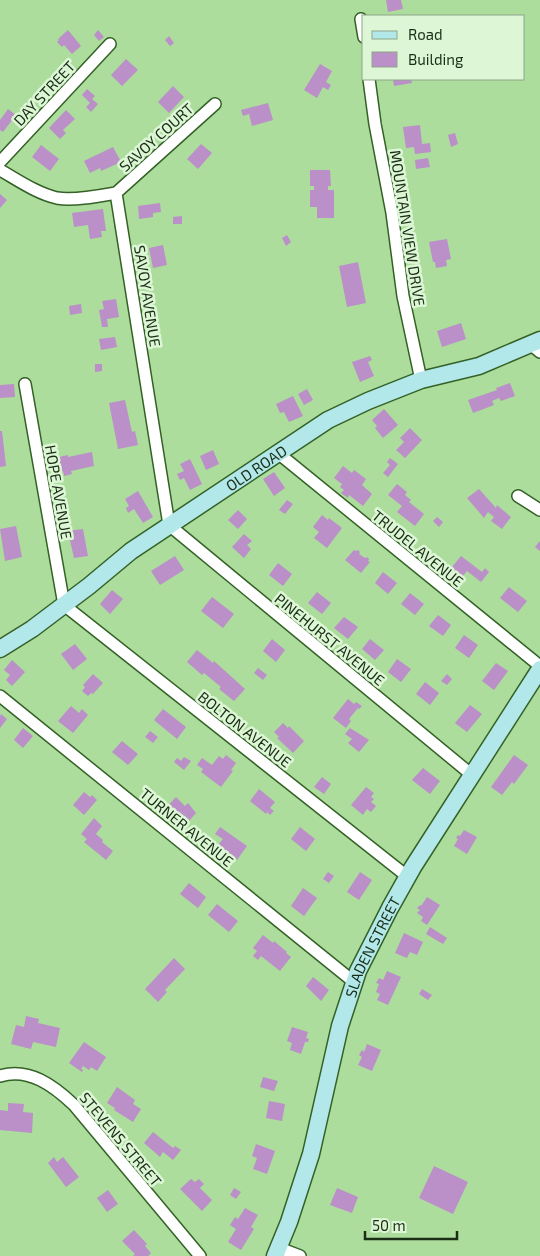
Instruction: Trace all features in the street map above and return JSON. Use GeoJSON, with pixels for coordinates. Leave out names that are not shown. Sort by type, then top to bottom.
{"type":"FeatureCollection","features":[{"type":"Feature","properties":{"kind":"street"},"geometry":{"type":"LineString","coordinates":[[361,19],[362,25]]}},
{"type":"Feature","properties":{"kind":"street","name":"DAY STREET"},"geometry":{"type":"LineString","coordinates":[[0,162],[110,44]]}},
{"type":"Feature","properties":{"kind":"street","name":"MOUNTAIN VIEW DRIVE"},"geometry":{"type":"LineString","coordinates":[[369,80],[375,124],[392,213],[403,296],[422,380]]}},
{"type":"Feature","properties":{"kind":"street","name":"SAVOY COURT"},"geometry":{"type":"LineString","coordinates":[[116,193],[216,104]]}},
{"type":"Feature","properties":{"kind":"street"},"geometry":{"type":"LineString","coordinates":[[0,170],[33,189],[58,198],[88,197],[116,193]]}},
{"type":"Feature","properties":{"kind":"street","name":"SAVOY AVENUE"},"geometry":{"type":"LineString","coordinates":[[116,193],[169,525]]}},
{"type":"Feature","properties":{"kind":"street","name":"OLD ROAD"},"geometry":{"type":"LineString","coordinates":[[0,649],[32,629],[131,551],[328,420],[368,401],[422,380],[479,366],[537,345]]}},
{"type":"Feature","properties":{"kind":"street","name":"HOPE AVENUE"},"geometry":{"type":"LineString","coordinates":[[25,384],[64,605]]}},
{"type":"Feature","properties":{"kind":"street","name":"TRUDEL AVENUE"},"geometry":{"type":"LineString","coordinates":[[278,453],[540,668]]}},
{"type":"Feature","properties":{"kind":"street"},"geometry":{"type":"LineString","coordinates":[[518,496],[540,510]]}},
{"type":"Feature","properties":{"kind":"street","name":"PINEHURST AVENUE"},"geometry":{"type":"LineString","coordinates":[[169,525],[472,775]]}},
{"type":"Feature","properties":{"kind":"street","name":"BOLTON AVENUE"},"geometry":{"type":"LineString","coordinates":[[64,605],[408,877]]}},
{"type":"Feature","properties":{"kind":"street","name":"SLADEN STREET"},"geometry":{"type":"LineString","coordinates":[[277,1252],[289,1222],[311,1154],[340,1026],[358,971],[408,877],[540,668]]}},
{"type":"Feature","properties":{"kind":"street","name":"TURNER AVENUE"},"geometry":{"type":"LineString","coordinates":[[0,696],[354,982]]}},
{"type":"Feature","properties":{"kind":"street","name":"STEVENS STREET"},"geometry":{"type":"LineString","coordinates":[[0,1076],[8,1074],[30,1076],[63,1094],[200,1256]]}},
{"type":"Feature","properties":{"kind":"street"},"geometry":{"type":"LineString","coordinates":[[277,1252],[300,1256]]}},
{"type":"Feature","properties":{"kind":"building"},"geometry":{"type":"Polygon","coordinates":[[[386,0],[401,0],[403,9],[388,12],[386,0]]]}},
{"type":"Feature","properties":{"kind":"building"},"geometry":{"type":"Polygon","coordinates":[[[68,30],[81,46],[72,54],[64,45],[62,47],[57,42],[68,30]]]}},
{"type":"Feature","properties":{"kind":"building"},"geometry":{"type":"Polygon","coordinates":[[[98,30],[104,37],[99,41],[94,35],[98,30]]]}},
{"type":"Feature","properties":{"kind":"building"},"geometry":{"type":"Polygon","coordinates":[[[169,36],[174,43],[170,46],[165,40],[169,36]]]}},
{"type":"Feature","properties":{"kind":"building"},"geometry":{"type":"Polygon","coordinates":[[[126,59],[138,70],[122,86],[111,75],[126,59]]]}},
{"type":"Feature","properties":{"kind":"building"},"geometry":{"type":"Polygon","coordinates":[[[320,64],[332,71],[326,82],[331,85],[328,90],[323,87],[317,98],[304,90],[320,64]]]}},
{"type":"Feature","properties":{"kind":"building"},"geometry":{"type":"Polygon","coordinates":[[[393,80],[411,80],[412,83],[394,86],[393,80]]]}},
{"type":"Feature","properties":{"kind":"building"},"geometry":{"type":"Polygon","coordinates":[[[173,86],[184,97],[169,113],[158,102],[173,86]]]}},
{"type":"Feature","properties":{"kind":"building"},"geometry":{"type":"Polygon","coordinates":[[[87,89],[95,96],[92,99],[98,104],[91,112],[86,107],[90,103],[82,95],[87,89]]]}},
{"type":"Feature","properties":{"kind":"building"},"geometry":{"type":"Polygon","coordinates":[[[268,103],[273,120],[252,126],[249,114],[243,116],[241,110],[268,103]]]}},
{"type":"Feature","properties":{"kind":"building"},"geometry":{"type":"Polygon","coordinates":[[[8,109],[16,115],[3,132],[0,130],[0,120],[8,109]]]}},
{"type":"Feature","properties":{"kind":"building"},"geometry":{"type":"Polygon","coordinates":[[[66,110],[75,119],[63,130],[66,133],[60,139],[49,128],[66,110]]]}},
{"type":"Feature","properties":{"kind":"building"},"geometry":{"type":"Polygon","coordinates":[[[420,125],[422,144],[430,143],[431,152],[415,154],[414,147],[406,148],[403,127],[420,125]]]}},
{"type":"Feature","properties":{"kind":"building"},"geometry":{"type":"Polygon","coordinates":[[[455,133],[458,144],[451,147],[448,135],[455,133]]]}},
{"type":"Feature","properties":{"kind":"building"},"geometry":{"type":"Polygon","coordinates":[[[201,144],[212,153],[198,169],[187,159],[201,144]]]}},
{"type":"Feature","properties":{"kind":"building"},"geometry":{"type":"Polygon","coordinates":[[[41,145],[59,159],[50,171],[32,157],[41,145]]]}},
{"type":"Feature","properties":{"kind":"building"},"geometry":{"type":"Polygon","coordinates":[[[113,147],[121,162],[101,171],[100,168],[90,173],[84,161],[113,147]]]}},
{"type":"Feature","properties":{"kind":"building"},"geometry":{"type":"Polygon","coordinates":[[[428,158],[430,167],[416,169],[415,160],[428,158]]]}},
{"type":"Feature","properties":{"kind":"building"},"geometry":{"type":"Polygon","coordinates":[[[310,170],[330,170],[331,186],[328,186],[328,190],[334,190],[334,218],[317,218],[317,207],[310,207],[310,190],[314,190],[314,186],[310,186],[310,170]]]}},
{"type":"Feature","properties":{"kind":"building"},"geometry":{"type":"Polygon","coordinates":[[[0,194],[7,200],[0,208],[0,194]]]}},
{"type":"Feature","properties":{"kind":"building"},"geometry":{"type":"Polygon","coordinates":[[[160,203],[161,212],[153,213],[153,217],[139,219],[138,206],[160,203]]]}},
{"type":"Feature","properties":{"kind":"building"},"geometry":{"type":"Polygon","coordinates":[[[103,209],[106,231],[101,231],[102,237],[90,239],[88,225],[74,227],[72,213],[103,209]]]}},
{"type":"Feature","properties":{"kind":"building"},"geometry":{"type":"Polygon","coordinates":[[[182,216],[182,224],[173,224],[173,217],[182,216]]]}},
{"type":"Feature","properties":{"kind":"building"},"geometry":{"type":"Polygon","coordinates":[[[287,235],[291,242],[286,246],[282,238],[287,235]]]}},
{"type":"Feature","properties":{"kind":"building"},"geometry":{"type":"Polygon","coordinates":[[[447,239],[451,259],[446,260],[447,266],[436,268],[429,242],[447,239]]]}},
{"type":"Feature","properties":{"kind":"building"},"geometry":{"type":"Polygon","coordinates":[[[163,245],[167,265],[153,268],[149,248],[163,245]]]}},
{"type":"Feature","properties":{"kind":"building"},"geometry":{"type":"Polygon","coordinates":[[[358,262],[366,303],[347,307],[339,266],[358,262]]]}},
{"type":"Feature","properties":{"kind":"building"},"geometry":{"type":"Polygon","coordinates":[[[116,299],[119,317],[107,319],[108,327],[102,327],[99,310],[104,309],[102,301],[116,299]]]}},
{"type":"Feature","properties":{"kind":"building"},"geometry":{"type":"Polygon","coordinates":[[[81,304],[82,313],[70,315],[69,306],[81,304]]]}},
{"type":"Feature","properties":{"kind":"building"},"geometry":{"type":"Polygon","coordinates":[[[461,323],[466,339],[442,347],[437,331],[461,323]]]}},
{"type":"Feature","properties":{"kind":"building"},"geometry":{"type":"Polygon","coordinates":[[[115,337],[117,347],[101,350],[99,339],[115,337]]]}},
{"type":"Feature","properties":{"kind":"building"},"geometry":{"type":"Polygon","coordinates":[[[370,356],[372,360],[368,362],[374,376],[360,382],[352,362],[370,356]]]}},
{"type":"Feature","properties":{"kind":"building"},"geometry":{"type":"Polygon","coordinates":[[[95,364],[102,364],[102,371],[95,372],[95,364]]]}},
{"type":"Feature","properties":{"kind":"building"},"geometry":{"type":"Polygon","coordinates":[[[510,383],[515,396],[501,401],[499,398],[492,401],[494,405],[473,413],[468,400],[497,390],[496,388],[510,383]]]}},
{"type":"Feature","properties":{"kind":"building"},"geometry":{"type":"Polygon","coordinates":[[[14,384],[15,397],[0,398],[0,385],[14,384]]]}},
{"type":"Feature","properties":{"kind":"building"},"geometry":{"type":"Polygon","coordinates":[[[307,389],[313,400],[304,405],[298,394],[307,389]]]}},
{"type":"Feature","properties":{"kind":"building"},"geometry":{"type":"Polygon","coordinates":[[[293,396],[303,416],[289,422],[284,412],[280,413],[276,404],[293,396]]]}},
{"type":"Feature","properties":{"kind":"building"},"geometry":{"type":"Polygon","coordinates":[[[125,400],[132,432],[135,431],[138,445],[118,449],[109,403],[125,400]]]}},
{"type":"Feature","properties":{"kind":"building"},"geometry":{"type":"Polygon","coordinates":[[[384,409],[398,425],[383,438],[375,428],[377,426],[372,420],[384,409]]]}},
{"type":"Feature","properties":{"kind":"building"},"geometry":{"type":"Polygon","coordinates":[[[410,428],[422,440],[405,458],[396,450],[404,442],[400,438],[410,428]]]}},
{"type":"Feature","properties":{"kind":"building"},"geometry":{"type":"Polygon","coordinates":[[[0,431],[2,431],[6,466],[0,467],[0,431]]]}},
{"type":"Feature","properties":{"kind":"building"},"geometry":{"type":"Polygon","coordinates":[[[213,450],[219,464],[206,470],[200,456],[213,450]]]}},
{"type":"Feature","properties":{"kind":"building"},"geometry":{"type":"Polygon","coordinates":[[[92,452],[94,466],[71,471],[72,474],[64,476],[63,471],[57,472],[54,458],[92,452]]]}},
{"type":"Feature","properties":{"kind":"building"},"geometry":{"type":"Polygon","coordinates":[[[390,458],[398,464],[388,477],[383,473],[390,465],[387,462],[390,458]]]}},
{"type":"Feature","properties":{"kind":"building"},"geometry":{"type":"Polygon","coordinates":[[[190,459],[202,484],[190,490],[184,478],[180,480],[177,474],[184,471],[180,464],[190,459]]]}},
{"type":"Feature","properties":{"kind":"building"},"geometry":{"type":"Polygon","coordinates":[[[343,466],[352,473],[354,470],[366,479],[362,485],[372,494],[363,506],[349,495],[348,498],[341,493],[344,490],[340,487],[342,484],[334,478],[343,466]]]}},
{"type":"Feature","properties":{"kind":"building"},"geometry":{"type":"Polygon","coordinates":[[[274,472],[285,488],[274,496],[263,479],[274,472]]]}},
{"type":"Feature","properties":{"kind":"building"},"geometry":{"type":"Polygon","coordinates":[[[397,484],[407,492],[405,495],[411,500],[409,502],[424,514],[415,526],[397,512],[402,506],[388,495],[397,484]]]}},
{"type":"Feature","properties":{"kind":"building"},"geometry":{"type":"Polygon","coordinates":[[[479,489],[496,508],[497,505],[511,517],[502,529],[491,521],[494,517],[488,512],[484,518],[467,498],[479,489]]]}},
{"type":"Feature","properties":{"kind":"building"},"geometry":{"type":"Polygon","coordinates":[[[138,491],[153,517],[143,523],[134,509],[128,513],[126,508],[129,506],[125,499],[138,491]]]}},
{"type":"Feature","properties":{"kind":"building"},"geometry":{"type":"Polygon","coordinates":[[[287,500],[293,504],[285,514],[279,510],[287,500]]]}},
{"type":"Feature","properties":{"kind":"building"},"geometry":{"type":"Polygon","coordinates":[[[238,510],[247,519],[238,529],[228,520],[238,510]]]}},
{"type":"Feature","properties":{"kind":"building"},"geometry":{"type":"Polygon","coordinates":[[[322,515],[342,528],[327,548],[314,538],[319,532],[313,527],[322,515]]]}},
{"type":"Feature","properties":{"kind":"building"},"geometry":{"type":"Polygon","coordinates":[[[437,517],[443,522],[439,527],[433,521],[437,517]]]}},
{"type":"Feature","properties":{"kind":"building"},"geometry":{"type":"Polygon","coordinates":[[[16,526],[22,557],[5,561],[0,529],[16,526]]]}},
{"type":"Feature","properties":{"kind":"building"},"geometry":{"type":"Polygon","coordinates":[[[83,529],[88,556],[74,558],[68,531],[83,529]]]}},
{"type":"Feature","properties":{"kind":"building"},"geometry":{"type":"Polygon","coordinates":[[[244,534],[252,541],[247,545],[251,549],[244,558],[232,547],[244,534]]]}},
{"type":"Feature","properties":{"kind":"building"},"geometry":{"type":"Polygon","coordinates":[[[540,541],[540,551],[535,547],[540,541]]]}},
{"type":"Feature","properties":{"kind":"building"},"geometry":{"type":"Polygon","coordinates":[[[354,550],[358,550],[359,554],[365,558],[367,557],[370,562],[361,573],[345,560],[354,550]]]}},
{"type":"Feature","properties":{"kind":"building"},"geometry":{"type":"Polygon","coordinates":[[[175,556],[184,570],[160,585],[151,571],[175,556]]]}},
{"type":"Feature","properties":{"kind":"building"},"geometry":{"type":"Polygon","coordinates":[[[461,556],[482,572],[485,568],[489,572],[481,582],[467,571],[459,581],[448,572],[461,556]]]}},
{"type":"Feature","properties":{"kind":"building"},"geometry":{"type":"Polygon","coordinates":[[[278,563],[292,574],[283,586],[269,575],[278,563]]]}},
{"type":"Feature","properties":{"kind":"building"},"geometry":{"type":"Polygon","coordinates":[[[383,572],[397,583],[388,594],[375,583],[383,572]]]}},
{"type":"Feature","properties":{"kind":"building"},"geometry":{"type":"Polygon","coordinates":[[[509,587],[527,601],[518,612],[500,598],[509,587]]]}},
{"type":"Feature","properties":{"kind":"building"},"geometry":{"type":"Polygon","coordinates":[[[112,590],[123,599],[110,614],[100,604],[112,590]]]}},
{"type":"Feature","properties":{"kind":"building"},"geometry":{"type":"Polygon","coordinates":[[[317,592],[331,603],[322,614],[308,603],[317,592]]]}},
{"type":"Feature","properties":{"kind":"building"},"geometry":{"type":"Polygon","coordinates":[[[410,593],[424,604],[415,615],[401,604],[410,593]]]}},
{"type":"Feature","properties":{"kind":"building"},"geometry":{"type":"Polygon","coordinates":[[[212,597],[234,614],[223,628],[201,611],[212,597]]]}},
{"type":"Feature","properties":{"kind":"building"},"geometry":{"type":"Polygon","coordinates":[[[438,615],[451,625],[443,636],[429,626],[438,615]]]}},
{"type":"Feature","properties":{"kind":"building"},"geometry":{"type":"Polygon","coordinates":[[[344,617],[358,627],[348,639],[334,628],[344,617]]]}},
{"type":"Feature","properties":{"kind":"building"},"geometry":{"type":"Polygon","coordinates":[[[464,635],[478,645],[469,658],[455,648],[464,635]]]}},
{"type":"Feature","properties":{"kind":"building"},"geometry":{"type":"Polygon","coordinates":[[[272,639],[285,650],[276,662],[263,651],[272,639]]]}},
{"type":"Feature","properties":{"kind":"building"},"geometry":{"type":"Polygon","coordinates":[[[370,639],[384,650],[375,660],[362,649],[370,639]]]}},
{"type":"Feature","properties":{"kind":"building"},"geometry":{"type":"Polygon","coordinates":[[[75,644],[87,659],[73,670],[61,654],[75,644]]]}},
{"type":"Feature","properties":{"kind":"building"},"geometry":{"type":"Polygon","coordinates":[[[197,650],[213,663],[214,661],[245,689],[234,701],[219,689],[221,687],[204,673],[202,675],[187,662],[197,650]]]}},
{"type":"Feature","properties":{"kind":"building"},"geometry":{"type":"Polygon","coordinates":[[[397,659],[411,669],[401,682],[388,672],[397,659]]]}},
{"type":"Feature","properties":{"kind":"building"},"geometry":{"type":"Polygon","coordinates":[[[12,660],[25,672],[12,686],[6,680],[10,675],[4,670],[12,660]]]}},
{"type":"Feature","properties":{"kind":"building"},"geometry":{"type":"Polygon","coordinates":[[[496,663],[508,671],[494,690],[482,681],[496,663]]]}},
{"type":"Feature","properties":{"kind":"building"},"geometry":{"type":"Polygon","coordinates":[[[258,668],[267,675],[263,680],[254,673],[258,668]]]}},
{"type":"Feature","properties":{"kind":"building"},"geometry":{"type":"Polygon","coordinates":[[[93,674],[103,683],[93,694],[91,693],[88,696],[82,691],[85,687],[83,685],[93,674]]]}},
{"type":"Feature","properties":{"kind":"building"},"geometry":{"type":"Polygon","coordinates":[[[447,674],[452,679],[447,685],[441,681],[447,674]]]}},
{"type":"Feature","properties":{"kind":"building"},"geometry":{"type":"Polygon","coordinates":[[[425,682],[439,693],[430,705],[416,694],[425,682]]]}},
{"type":"Feature","properties":{"kind":"building"},"geometry":{"type":"Polygon","coordinates":[[[348,699],[354,704],[356,702],[362,706],[349,719],[351,721],[346,728],[333,718],[348,699]]]}},
{"type":"Feature","properties":{"kind":"building"},"geometry":{"type":"Polygon","coordinates":[[[470,705],[482,714],[467,732],[455,723],[470,705]]]}},
{"type":"Feature","properties":{"kind":"building"},"geometry":{"type":"Polygon","coordinates":[[[71,706],[79,713],[82,709],[88,715],[73,733],[58,721],[71,706]]]}},
{"type":"Feature","properties":{"kind":"building"},"geometry":{"type":"Polygon","coordinates":[[[163,709],[186,727],[177,739],[154,720],[163,709]]]}},
{"type":"Feature","properties":{"kind":"building"},"geometry":{"type":"Polygon","coordinates":[[[1,714],[7,719],[0,728],[0,716],[1,714]]]}},
{"type":"Feature","properties":{"kind":"building"},"geometry":{"type":"Polygon","coordinates":[[[283,723],[288,728],[289,726],[304,741],[293,753],[277,738],[279,737],[274,732],[283,723]]]}},
{"type":"Feature","properties":{"kind":"building"},"geometry":{"type":"Polygon","coordinates":[[[23,728],[33,736],[23,748],[14,740],[23,728]]]}},
{"type":"Feature","properties":{"kind":"building"},"geometry":{"type":"Polygon","coordinates":[[[350,728],[369,740],[359,752],[348,743],[352,739],[345,734],[350,728]]]}},
{"type":"Feature","properties":{"kind":"building"},"geometry":{"type":"Polygon","coordinates":[[[150,731],[158,737],[153,743],[145,737],[150,731]]]}},
{"type":"Feature","properties":{"kind":"building"},"geometry":{"type":"Polygon","coordinates":[[[122,741],[138,754],[128,765],[112,752],[122,741]]]}},
{"type":"Feature","properties":{"kind":"building"},"geometry":{"type":"Polygon","coordinates":[[[226,755],[236,763],[231,770],[233,771],[221,787],[201,772],[203,769],[197,765],[202,758],[212,765],[219,756],[223,759],[226,755]]]}},
{"type":"Feature","properties":{"kind":"building"},"geometry":{"type":"Polygon","coordinates":[[[514,755],[528,765],[514,784],[512,782],[502,795],[491,787],[514,755]]]}},
{"type":"Feature","properties":{"kind":"building"},"geometry":{"type":"Polygon","coordinates":[[[184,757],[191,761],[184,770],[174,762],[177,758],[181,761],[184,757]]]}},
{"type":"Feature","properties":{"kind":"building"},"geometry":{"type":"Polygon","coordinates":[[[423,768],[440,781],[430,794],[412,780],[423,768]]]}},
{"type":"Feature","properties":{"kind":"building"},"geometry":{"type":"Polygon","coordinates":[[[322,777],[331,784],[324,794],[314,787],[322,777]]]}},
{"type":"Feature","properties":{"kind":"building"},"geometry":{"type":"Polygon","coordinates":[[[366,787],[374,793],[371,797],[374,799],[371,802],[376,806],[371,812],[367,809],[363,815],[351,805],[366,787]]]}},
{"type":"Feature","properties":{"kind":"building"},"geometry":{"type":"Polygon","coordinates":[[[259,789],[275,802],[270,808],[274,811],[270,815],[250,801],[259,789]]]}},
{"type":"Feature","properties":{"kind":"building"},"geometry":{"type":"Polygon","coordinates":[[[84,792],[90,797],[92,795],[97,800],[84,815],[73,805],[84,792]]]}},
{"type":"Feature","properties":{"kind":"building"},"geometry":{"type":"Polygon","coordinates":[[[176,797],[185,806],[188,803],[196,813],[189,821],[184,815],[180,820],[166,808],[176,797]]]}},
{"type":"Feature","properties":{"kind":"building"},"geometry":{"type":"Polygon","coordinates":[[[94,818],[102,826],[96,834],[113,851],[106,860],[84,842],[87,839],[81,834],[94,818]]]}},
{"type":"Feature","properties":{"kind":"building"},"geometry":{"type":"Polygon","coordinates":[[[220,827],[247,846],[237,860],[230,855],[229,857],[224,853],[226,851],[218,845],[223,839],[215,834],[220,827]]]}},
{"type":"Feature","properties":{"kind":"building"},"geometry":{"type":"Polygon","coordinates":[[[300,827],[315,839],[306,851],[291,839],[300,827]]]}},
{"type":"Feature","properties":{"kind":"building"},"geometry":{"type":"Polygon","coordinates":[[[464,830],[477,837],[467,854],[454,846],[458,839],[456,838],[464,830]]]}},
{"type":"Feature","properties":{"kind":"building"},"geometry":{"type":"Polygon","coordinates":[[[328,872],[334,876],[329,883],[323,879],[328,872]]]}},
{"type":"Feature","properties":{"kind":"building"},"geometry":{"type":"Polygon","coordinates":[[[360,872],[372,880],[359,900],[347,892],[360,872]]]}},
{"type":"Feature","properties":{"kind":"building"},"geometry":{"type":"Polygon","coordinates":[[[189,883],[206,897],[198,908],[180,894],[189,883]]]}},
{"type":"Feature","properties":{"kind":"building"},"geometry":{"type":"Polygon","coordinates":[[[303,888],[317,898],[304,916],[291,906],[303,888]]]}},
{"type":"Feature","properties":{"kind":"building"},"geometry":{"type":"Polygon","coordinates":[[[427,897],[440,905],[427,925],[421,921],[423,917],[417,913],[420,910],[417,908],[421,906],[427,897]]]}},
{"type":"Feature","properties":{"kind":"building"},"geometry":{"type":"Polygon","coordinates":[[[217,904],[238,921],[229,932],[208,915],[217,904]]]}},
{"type":"Feature","properties":{"kind":"building"},"geometry":{"type":"Polygon","coordinates":[[[430,927],[447,938],[443,944],[426,934],[430,927]]]}},
{"type":"Feature","properties":{"kind":"building"},"geometry":{"type":"Polygon","coordinates":[[[404,933],[423,942],[417,955],[410,952],[407,958],[395,953],[404,933]]]}},
{"type":"Feature","properties":{"kind":"building"},"geometry":{"type":"Polygon","coordinates":[[[263,935],[273,943],[274,941],[291,957],[280,971],[261,956],[258,960],[253,956],[257,951],[253,948],[263,935]]]}},
{"type":"Feature","properties":{"kind":"building"},"geometry":{"type":"Polygon","coordinates":[[[174,958],[185,969],[165,990],[167,992],[158,1002],[145,989],[174,958]]]}},
{"type":"Feature","properties":{"kind":"building"},"geometry":{"type":"Polygon","coordinates":[[[387,971],[401,977],[388,1005],[377,1000],[380,994],[376,992],[379,984],[376,983],[379,978],[383,980],[387,971]]]}},
{"type":"Feature","properties":{"kind":"building"},"geometry":{"type":"Polygon","coordinates":[[[313,977],[329,990],[321,1001],[306,986],[313,977]]]}},
{"type":"Feature","properties":{"kind":"building"},"geometry":{"type":"Polygon","coordinates":[[[422,989],[432,995],[428,1000],[419,994],[422,989]]]}},
{"type":"Feature","properties":{"kind":"building"},"geometry":{"type":"Polygon","coordinates":[[[26,1016],[39,1019],[38,1023],[60,1028],[56,1047],[33,1042],[31,1049],[11,1044],[16,1025],[24,1027],[26,1016]]]}},
{"type":"Feature","properties":{"kind":"building"},"geometry":{"type":"Polygon","coordinates":[[[292,1027],[308,1032],[306,1038],[309,1039],[308,1042],[305,1042],[301,1054],[290,1050],[292,1043],[287,1041],[292,1027]]]}},
{"type":"Feature","properties":{"kind":"building"},"geometry":{"type":"Polygon","coordinates":[[[84,1042],[106,1057],[97,1071],[91,1067],[89,1070],[83,1066],[82,1072],[69,1063],[84,1042]]]}},
{"type":"Feature","properties":{"kind":"building"},"geometry":{"type":"Polygon","coordinates":[[[367,1044],[381,1050],[372,1071],[358,1065],[362,1057],[359,1055],[362,1050],[364,1052],[367,1044]]]}},
{"type":"Feature","properties":{"kind":"building"},"geometry":{"type":"Polygon","coordinates":[[[263,1077],[278,1081],[274,1091],[260,1087],[263,1077]]]}},
{"type":"Feature","properties":{"kind":"building"},"geometry":{"type":"Polygon","coordinates":[[[117,1087],[135,1100],[133,1104],[141,1109],[133,1122],[114,1110],[115,1108],[107,1103],[117,1087]]]}},
{"type":"Feature","properties":{"kind":"building"},"geometry":{"type":"Polygon","coordinates":[[[269,1101],[285,1104],[282,1121],[266,1118],[269,1101]]]}},
{"type":"Feature","properties":{"kind":"building"},"geometry":{"type":"Polygon","coordinates":[[[8,1103],[24,1104],[23,1112],[33,1113],[32,1133],[0,1130],[0,1110],[8,1111],[8,1103]]]}},
{"type":"Feature","properties":{"kind":"building"},"geometry":{"type":"Polygon","coordinates":[[[153,1132],[173,1148],[175,1146],[181,1150],[173,1160],[163,1152],[160,1157],[144,1143],[153,1132]]]}},
{"type":"Feature","properties":{"kind":"building"},"geometry":{"type":"Polygon","coordinates":[[[256,1144],[275,1151],[267,1174],[253,1169],[257,1158],[252,1156],[256,1144]]]}},
{"type":"Feature","properties":{"kind":"building"},"geometry":{"type":"Polygon","coordinates":[[[54,1157],[57,1162],[63,1157],[79,1177],[66,1187],[48,1163],[54,1157]]]}},
{"type":"Feature","properties":{"kind":"building"},"geometry":{"type":"Polygon","coordinates":[[[434,1166],[468,1182],[453,1214],[419,1198],[434,1166]]]}},
{"type":"Feature","properties":{"kind":"building"},"geometry":{"type":"Polygon","coordinates":[[[191,1179],[195,1182],[199,1179],[204,1184],[200,1188],[212,1200],[202,1211],[180,1189],[191,1179]]]}},
{"type":"Feature","properties":{"kind":"building"},"geometry":{"type":"Polygon","coordinates":[[[234,1188],[241,1192],[236,1199],[230,1195],[234,1188]]]}},
{"type":"Feature","properties":{"kind":"building"},"geometry":{"type":"Polygon","coordinates":[[[337,1188],[358,1197],[352,1213],[330,1205],[337,1188]]]}},
{"type":"Feature","properties":{"kind":"building"},"geometry":{"type":"Polygon","coordinates":[[[108,1190],[118,1204],[107,1212],[97,1198],[108,1190]]]}},
{"type":"Feature","properties":{"kind":"building"},"geometry":{"type":"Polygon","coordinates":[[[245,1208],[258,1215],[251,1227],[254,1229],[241,1250],[228,1242],[236,1229],[230,1225],[235,1217],[238,1219],[245,1208]]]}},
{"type":"Feature","properties":{"kind":"building"},"geometry":{"type":"Polygon","coordinates":[[[134,1230],[147,1244],[145,1246],[151,1253],[148,1256],[133,1256],[135,1254],[122,1241],[134,1230]]]}}]}
